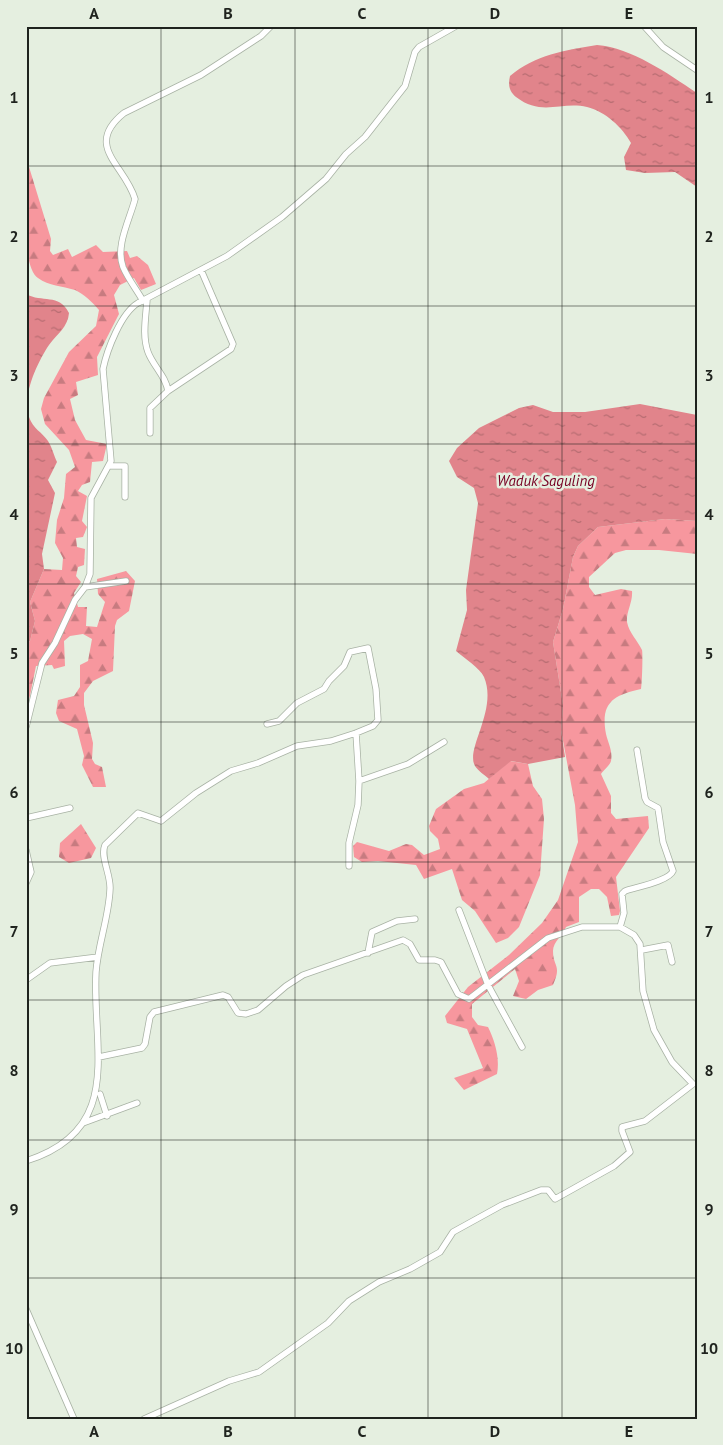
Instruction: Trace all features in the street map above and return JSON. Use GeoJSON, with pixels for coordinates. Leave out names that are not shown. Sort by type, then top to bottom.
{"type":"FeatureCollection","features":[{"type":"Feature","properties":{"kind":"street"},"geometry":{"type":"LineString","coordinates":[[168,391],[164,378],[151,359],[146,344],[145,301],[123,268],[125,232],[135,199],[108,152],[105,138],[106,133],[114,121],[124,113],[201,75],[261,36],[271,26]]}},
{"type":"Feature","properties":{"kind":"street"},"geometry":{"type":"LineString","coordinates":[[26,727],[42,663],[55,643],[75,600],[85,587],[91,569],[91,496],[110,466],[103,369],[105,358],[126,312],[227,256],[282,216],[326,179],[346,154],[365,137],[405,86],[410,75],[415,52],[419,47],[456,26]]}},
{"type":"Feature","properties":{"kind":"street"},"geometry":{"type":"LineString","coordinates":[[644,26],[663,47],[697,70]]}},
{"type":"Feature","properties":{"kind":"street"},"geometry":{"type":"LineString","coordinates":[[150,433],[150,408],[168,391],[231,349],[233,344],[201,270]]}},
{"type":"Feature","properties":{"kind":"street"},"geometry":{"type":"LineString","coordinates":[[110,466],[126,466],[125,497]]}},
{"type":"Feature","properties":{"kind":"street"},"geometry":{"type":"LineString","coordinates":[[85,587],[126,581]]}},
{"type":"Feature","properties":{"kind":"street"},"geometry":{"type":"LineString","coordinates":[[26,1161],[62,1146],[83,1123],[90,1110],[98,1081],[99,1056],[96,994],[98,957],[110,886],[104,846],[137,814],[161,820],[200,790],[231,771],[258,763],[296,746],[331,741],[373,726],[378,720],[376,689],[371,659],[366,647],[348,654],[344,666],[324,689],[297,703],[279,721],[267,724]]}},
{"type":"Feature","properties":{"kind":"street"},"geometry":{"type":"LineString","coordinates":[[348,866],[348,843],[358,805],[359,780],[356,733]]}},
{"type":"Feature","properties":{"kind":"street"},"geometry":{"type":"LineString","coordinates":[[359,780],[408,764],[444,742]]}},
{"type":"Feature","properties":{"kind":"street"},"geometry":{"type":"LineString","coordinates":[[620,927],[624,913],[622,894],[662,879],[671,875],[674,871],[663,842],[658,808],[647,802],[645,798],[636,750]]}},
{"type":"Feature","properties":{"kind":"street"},"geometry":{"type":"LineString","coordinates":[[26,818],[70,808]]}},
{"type":"Feature","properties":{"kind":"street"},"geometry":{"type":"LineString","coordinates":[[26,850],[31,872],[26,884]]}},
{"type":"Feature","properties":{"kind":"street"},"geometry":{"type":"LineString","coordinates":[[459,910],[488,985],[522,1047]]}},
{"type":"Feature","properties":{"kind":"street"},"geometry":{"type":"LineString","coordinates":[[368,953],[372,932],[397,921],[415,918]]}},
{"type":"Feature","properties":{"kind":"street"},"geometry":{"type":"LineString","coordinates":[[99,1056],[142,1048],[145,1044],[150,1017],[154,1012],[223,995],[228,998],[238,1013],[249,1014],[260,1008],[286,986],[303,975],[405,940],[410,944],[419,960],[441,962],[461,997],[469,999],[474,997],[538,945],[560,932],[582,927],[620,927],[634,935],[642,950],[643,991],[654,1030],[672,1062],[695,1085],[645,1121],[621,1128],[630,1152],[614,1166],[555,1199],[548,1190],[541,1190],[502,1205],[453,1232],[440,1252],[410,1269],[379,1282],[348,1301],[328,1323],[259,1372],[223,1383],[144,1419]]}},
{"type":"Feature","properties":{"kind":"street"},"geometry":{"type":"LineString","coordinates":[[642,950],[668,946],[672,962]]}},
{"type":"Feature","properties":{"kind":"street"},"geometry":{"type":"LineString","coordinates":[[26,980],[50,963],[98,957]]}},
{"type":"Feature","properties":{"kind":"street"},"geometry":{"type":"LineString","coordinates":[[100,1094],[106,1116]]}},
{"type":"Feature","properties":{"kind":"street"},"geometry":{"type":"LineString","coordinates":[[83,1123],[137,1103]]}},
{"type":"Feature","properties":{"kind":"street"},"geometry":{"type":"LineString","coordinates":[[26,1309],[74,1419]]}},
{"type":"Feature","properties":{"kind":"green space"},"geometry":{"type":"Polygon","coordinates":[[[26,157],[51,239],[50,251],[53,255],[68,249],[72,257],[96,245],[103,252],[127,251],[130,258],[137,256],[148,265],[156,284],[141,290],[134,278],[120,285],[114,295],[119,314],[97,357],[98,375],[76,382],[78,395],[70,399],[75,420],[86,440],[107,444],[103,461],[92,462],[90,482],[82,485],[78,491],[87,496],[82,521],[87,527],[83,537],[76,538],[77,547],[85,549],[84,565],[78,567],[76,576],[81,582],[74,593],[78,607],[87,607],[86,626],[97,627],[105,602],[98,594],[97,579],[126,571],[135,581],[129,611],[117,620],[115,626],[113,671],[93,681],[84,693],[84,705],[93,743],[92,759],[95,764],[102,767],[106,787],[93,787],[82,765],[84,756],[77,729],[59,721],[56,713],[58,700],[74,696],[80,687],[80,665],[88,661],[92,639],[83,634],[70,636],[64,641],[65,666],[54,669],[52,665],[36,666],[26,715],[26,643],[30,641],[35,621],[30,602],[44,569],[62,570],[63,558],[55,543],[57,520],[64,498],[66,474],[75,467],[69,450],[45,424],[41,409],[44,398],[69,352],[96,326],[99,310],[88,298],[75,290],[42,281],[32,270],[26,240],[26,157]]]}},
{"type":"Feature","properties":{"kind":"green space"},"geometry":{"type":"Polygon","coordinates":[[[665,519],[697,521],[697,554],[659,550],[626,550],[615,553],[589,577],[589,587],[595,595],[621,589],[632,591],[627,622],[642,650],[641,689],[616,697],[607,707],[605,714],[606,734],[611,750],[611,761],[601,774],[611,796],[611,813],[616,819],[648,816],[649,828],[616,877],[619,915],[611,916],[607,897],[599,889],[591,889],[579,897],[579,922],[566,927],[553,948],[557,974],[553,985],[538,990],[526,999],[513,996],[519,981],[515,969],[472,1004],[472,1017],[478,1025],[488,1027],[491,1032],[495,1044],[498,1068],[497,1074],[464,1090],[454,1078],[483,1068],[467,1029],[447,1023],[445,1016],[468,987],[509,955],[542,923],[558,900],[578,842],[575,805],[561,730],[563,705],[553,642],[563,609],[573,557],[578,546],[598,527],[665,519]]]}},
{"type":"Feature","properties":{"kind":"green space"},"geometry":{"type":"Polygon","coordinates":[[[510,761],[528,764],[533,786],[542,799],[544,819],[540,875],[519,927],[508,938],[496,943],[475,911],[462,900],[452,869],[424,879],[416,865],[378,861],[362,862],[354,857],[353,846],[357,842],[389,851],[406,844],[412,845],[424,855],[440,849],[438,839],[430,831],[429,826],[436,809],[464,789],[484,783],[510,761]]]}},
{"type":"Feature","properties":{"kind":"green space"},"geometry":{"type":"Polygon","coordinates":[[[81,824],[96,848],[91,858],[69,863],[59,857],[60,843],[81,824]]]}},
{"type":"Feature","properties":{"kind":"water"},"geometry":{"type":"Polygon","coordinates":[[[597,45],[610,47],[636,56],[697,93],[697,187],[675,172],[645,173],[626,170],[624,157],[631,143],[623,131],[601,112],[578,106],[534,106],[516,97],[510,90],[510,76],[530,63],[562,51],[597,45]]]}},
{"type":"Feature","properties":{"kind":"water"},"geometry":{"type":"Polygon","coordinates":[[[26,294],[60,303],[69,313],[64,326],[40,360],[27,400],[29,417],[35,427],[48,441],[57,462],[48,480],[55,493],[42,554],[44,569],[30,602],[35,621],[30,641],[26,643],[26,294]]]}},
{"type":"Feature","properties":{"kind":"water","name":"Waduk Saguling"},"geometry":{"type":"Polygon","coordinates":[[[640,404],[697,415],[697,521],[665,519],[598,527],[578,546],[573,557],[563,609],[553,642],[563,705],[561,730],[565,757],[528,764],[511,761],[489,779],[476,768],[473,759],[487,702],[484,677],[456,651],[467,610],[466,590],[478,503],[474,488],[457,477],[449,461],[457,448],[479,428],[519,408],[533,405],[553,412],[585,412],[640,404]]]}}]}
